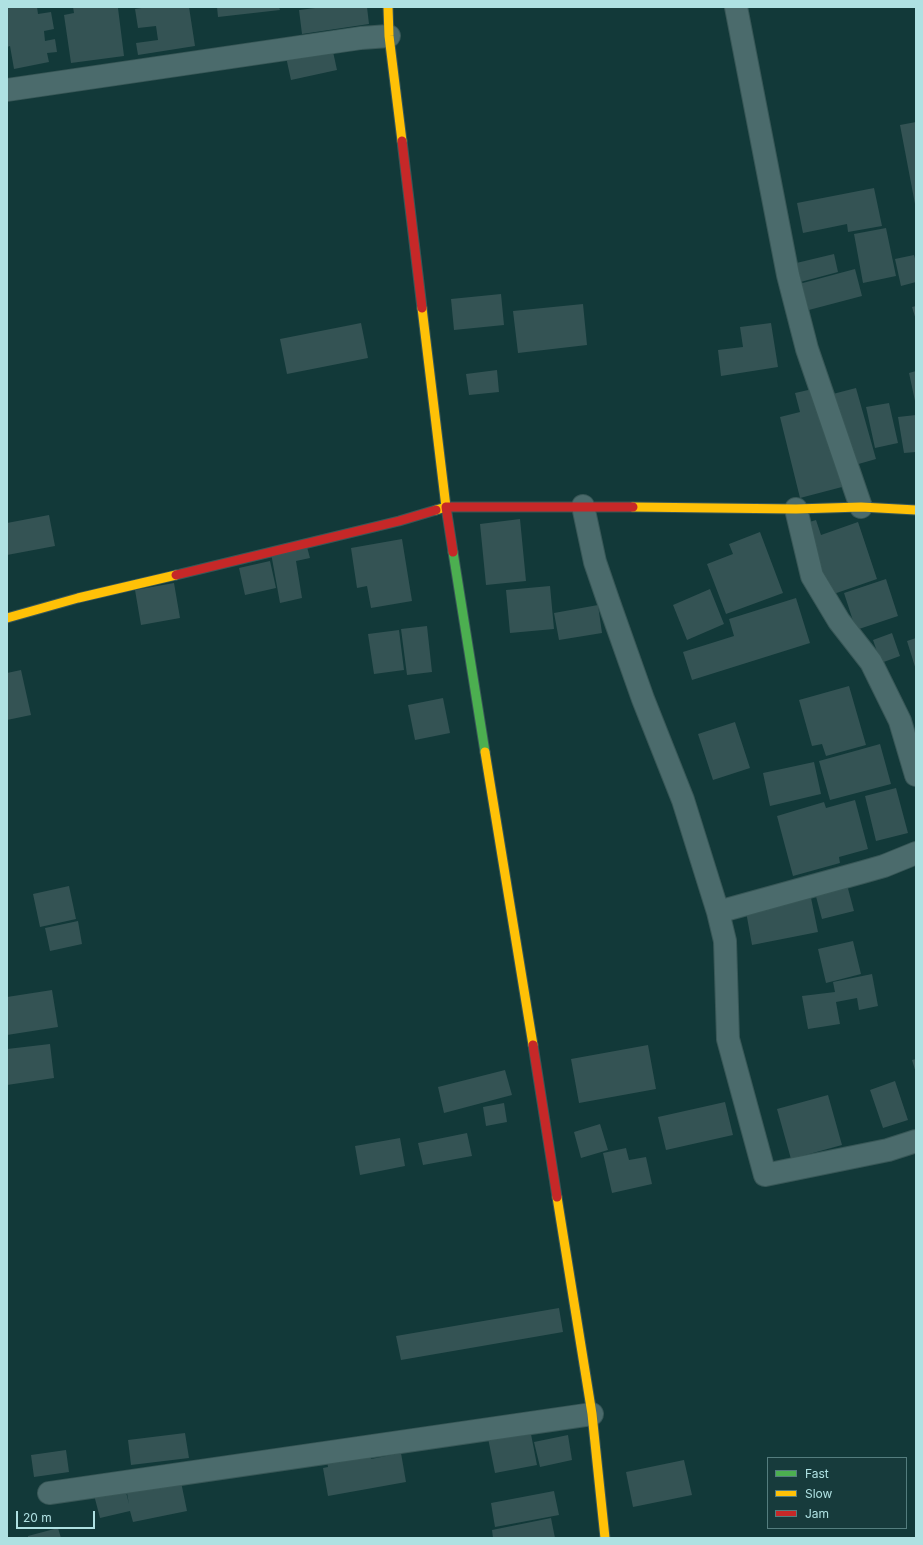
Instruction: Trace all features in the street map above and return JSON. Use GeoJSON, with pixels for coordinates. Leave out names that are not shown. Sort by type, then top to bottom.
{"type":"FeatureCollection","features":[{"type":"Feature","properties":{"kind":"street"},"geometry":{"type":"LineString","coordinates":[[391,7],[389,36],[446,507],[592,1414],[604,1538]]}},
{"type":"Feature","properties":{"kind":"street"},"geometry":{"type":"LineString","coordinates":[[736,7],[790,283],[807,349],[861,507]]}},
{"type":"Feature","properties":{"kind":"street"},"geometry":{"type":"LineString","coordinates":[[7,90],[353,39],[389,36]]}},
{"type":"Feature","properties":{"kind":"street"},"geometry":{"type":"LineString","coordinates":[[7,618],[78,598],[310,543],[446,507],[583,506],[796,509],[861,507],[916,510]]}},
{"type":"Feature","properties":{"kind":"street"},"geometry":{"type":"LineString","coordinates":[[583,506],[595,562],[643,700],[683,800],[718,912],[725,941],[728,1039],[765,1175],[888,1150],[916,1141]]}},
{"type":"Feature","properties":{"kind":"street"},"geometry":{"type":"LineString","coordinates":[[796,509],[812,576],[838,621],[871,662],[900,721],[916,775]]}},
{"type":"Feature","properties":{"kind":"street"},"geometry":{"type":"LineString","coordinates":[[718,912],[884,866],[916,853]]}},
{"type":"Feature","properties":{"kind":"street"},"geometry":{"type":"LineString","coordinates":[[49,1493],[592,1414]]}},
{"type":"Feature","properties":{"kind":"building"},"geometry":{"type":"Polygon","coordinates":[[[37,7],[38,14],[51,12],[54,29],[44,31],[45,41],[55,39],[57,52],[47,53],[49,62],[14,69],[10,46],[7,47],[7,8],[37,7]]]}},
{"type":"Feature","properties":{"kind":"building"},"geometry":{"type":"Polygon","coordinates":[[[73,7],[118,8],[124,56],[71,63],[64,15],[74,13],[73,7]]]}},
{"type":"Feature","properties":{"kind":"building"},"geometry":{"type":"Polygon","coordinates":[[[148,7],[189,7],[195,46],[138,55],[136,43],[158,40],[156,26],[138,28],[135,9],[148,7]]]}},
{"type":"Feature","properties":{"kind":"building"},"geometry":{"type":"Polygon","coordinates":[[[217,7],[279,7],[280,10],[218,17],[217,7]]]}},
{"type":"Feature","properties":{"kind":"building"},"geometry":{"type":"Polygon","coordinates":[[[323,7],[367,7],[369,24],[302,34],[299,10],[323,7]]]}},
{"type":"Feature","properties":{"kind":"building"},"geometry":{"type":"Polygon","coordinates":[[[332,47],[337,70],[291,80],[286,57],[332,47]]]}},
{"type":"Feature","properties":{"kind":"building"},"geometry":{"type":"Polygon","coordinates":[[[916,122],[916,204],[915,204],[900,125],[916,122]]]}},
{"type":"Feature","properties":{"kind":"building"},"geometry":{"type":"Polygon","coordinates":[[[874,188],[882,226],[848,232],[847,224],[803,233],[797,203],[874,188]]]}},
{"type":"Feature","properties":{"kind":"building"},"geometry":{"type":"Polygon","coordinates":[[[886,228],[896,276],[863,283],[854,234],[886,228]]]}},
{"type":"Feature","properties":{"kind":"building"},"geometry":{"type":"Polygon","coordinates":[[[834,254],[838,272],[793,284],[788,265],[834,254]]]}},
{"type":"Feature","properties":{"kind":"building"},"geometry":{"type":"Polygon","coordinates":[[[914,255],[916,262],[916,282],[901,286],[895,259],[914,255]]]}},
{"type":"Feature","properties":{"kind":"building"},"geometry":{"type":"Polygon","coordinates":[[[855,269],[862,296],[805,311],[799,284],[855,269]]]}},
{"type":"Feature","properties":{"kind":"building"},"geometry":{"type":"Polygon","coordinates":[[[501,294],[504,325],[454,330],[451,299],[501,294]]]}},
{"type":"Feature","properties":{"kind":"building"},"geometry":{"type":"Polygon","coordinates":[[[583,304],[587,345],[518,353],[513,311],[583,304]]]}},
{"type":"Feature","properties":{"kind":"building"},"geometry":{"type":"Polygon","coordinates":[[[916,306],[916,320],[912,307],[916,306]]]}},
{"type":"Feature","properties":{"kind":"building"},"geometry":{"type":"Polygon","coordinates":[[[361,323],[368,358],[287,374],[280,339],[361,323]]]}},
{"type":"Feature","properties":{"kind":"building"},"geometry":{"type":"Polygon","coordinates":[[[771,323],[778,367],[721,376],[718,350],[743,347],[740,327],[771,323]]]}},
{"type":"Feature","properties":{"kind":"building"},"geometry":{"type":"Polygon","coordinates":[[[497,370],[499,392],[469,395],[466,374],[497,370]]]}},
{"type":"Feature","properties":{"kind":"building"},"geometry":{"type":"Polygon","coordinates":[[[916,371],[916,401],[915,401],[909,373],[916,371]]]}},
{"type":"Feature","properties":{"kind":"building"},"geometry":{"type":"Polygon","coordinates":[[[817,388],[842,487],[800,498],[780,417],[800,412],[795,393],[817,388]]]}},
{"type":"Feature","properties":{"kind":"building"},"geometry":{"type":"Polygon","coordinates":[[[856,388],[876,459],[848,467],[829,395],[856,388]]]}},
{"type":"Feature","properties":{"kind":"building"},"geometry":{"type":"Polygon","coordinates":[[[889,403],[898,443],[875,448],[866,407],[889,403]]]}},
{"type":"Feature","properties":{"kind":"building"},"geometry":{"type":"Polygon","coordinates":[[[916,415],[916,452],[904,453],[898,417],[916,415]]]}},
{"type":"Feature","properties":{"kind":"building"},"geometry":{"type":"Polygon","coordinates":[[[49,515],[55,546],[7,555],[7,523],[49,515]]]}},
{"type":"Feature","properties":{"kind":"building"},"geometry":{"type":"Polygon","coordinates":[[[520,519],[526,581],[486,585],[480,524],[520,519]]]}},
{"type":"Feature","properties":{"kind":"building"},"geometry":{"type":"Polygon","coordinates":[[[816,520],[821,535],[858,522],[877,579],[825,597],[800,525],[816,520]]]}},
{"type":"Feature","properties":{"kind":"building"},"geometry":{"type":"Polygon","coordinates":[[[760,532],[783,593],[726,614],[707,564],[733,554],[729,544],[760,532]]]}},
{"type":"Feature","properties":{"kind":"building"},"geometry":{"type":"Polygon","coordinates":[[[402,539],[412,601],[371,608],[367,586],[357,588],[351,548],[402,539]]]}},
{"type":"Feature","properties":{"kind":"building"},"geometry":{"type":"Polygon","coordinates":[[[307,547],[310,558],[296,561],[302,598],[280,603],[271,553],[307,547]]]}},
{"type":"Feature","properties":{"kind":"building"},"geometry":{"type":"Polygon","coordinates":[[[270,561],[276,588],[245,595],[239,568],[270,561]]]}},
{"type":"Feature","properties":{"kind":"building"},"geometry":{"type":"Polygon","coordinates":[[[886,579],[898,616],[856,630],[844,593],[886,579]]]}},
{"type":"Feature","properties":{"kind":"building"},"geometry":{"type":"Polygon","coordinates":[[[174,583],[180,618],[141,625],[135,590],[174,583]]]}},
{"type":"Feature","properties":{"kind":"building"},"geometry":{"type":"Polygon","coordinates":[[[550,586],[554,629],[510,633],[506,590],[550,586]]]}},
{"type":"Feature","properties":{"kind":"building"},"geometry":{"type":"Polygon","coordinates":[[[710,589],[724,624],[687,640],[673,605],[710,589]]]}},
{"type":"Feature","properties":{"kind":"building"},"geometry":{"type":"Polygon","coordinates":[[[796,598],[810,643],[692,680],[683,652],[734,636],[729,619],[796,598]]]}},
{"type":"Feature","properties":{"kind":"building"},"geometry":{"type":"Polygon","coordinates":[[[598,605],[602,633],[559,640],[554,613],[598,605]]]}},
{"type":"Feature","properties":{"kind":"building"},"geometry":{"type":"Polygon","coordinates":[[[427,626],[432,672],[407,675],[401,629],[427,626]]]}},
{"type":"Feature","properties":{"kind":"building"},"geometry":{"type":"Polygon","coordinates":[[[399,630],[404,670],[374,674],[368,634],[399,630]]]}},
{"type":"Feature","properties":{"kind":"building"},"geometry":{"type":"Polygon","coordinates":[[[892,633],[900,656],[881,663],[873,640],[892,633]]]}},
{"type":"Feature","properties":{"kind":"building"},"geometry":{"type":"Polygon","coordinates":[[[916,638],[916,670],[907,641],[916,638]]]}},
{"type":"Feature","properties":{"kind":"building"},"geometry":{"type":"Polygon","coordinates":[[[21,670],[31,715],[7,720],[7,673],[21,670]]]}},
{"type":"Feature","properties":{"kind":"building"},"geometry":{"type":"Polygon","coordinates":[[[849,686],[866,745],[826,756],[822,744],[812,746],[799,700],[849,686]]]}},
{"type":"Feature","properties":{"kind":"building"},"geometry":{"type":"Polygon","coordinates":[[[443,698],[450,733],[415,740],[408,705],[443,698]]]}},
{"type":"Feature","properties":{"kind":"building"},"geometry":{"type":"Polygon","coordinates":[[[735,722],[750,768],[713,780],[698,734],[735,722]]]}},
{"type":"Feature","properties":{"kind":"building"},"geometry":{"type":"Polygon","coordinates":[[[880,744],[891,784],[830,800],[819,761],[880,744]]]}},
{"type":"Feature","properties":{"kind":"building"},"geometry":{"type":"Polygon","coordinates":[[[814,762],[821,794],[770,806],[763,773],[814,762]]]}},
{"type":"Feature","properties":{"kind":"building"},"geometry":{"type":"Polygon","coordinates":[[[896,788],[908,833],[876,841],[865,796],[896,788]]]}},
{"type":"Feature","properties":{"kind":"building"},"geometry":{"type":"Polygon","coordinates":[[[855,800],[868,849],[839,857],[840,863],[793,876],[777,816],[824,802],[826,808],[855,800]]]}},
{"type":"Feature","properties":{"kind":"building"},"geometry":{"type":"Polygon","coordinates":[[[846,881],[854,911],[822,919],[814,889],[846,881]]]}},
{"type":"Feature","properties":{"kind":"building"},"geometry":{"type":"Polygon","coordinates":[[[69,886],[76,919],[40,927],[33,894],[69,886]]]}},
{"type":"Feature","properties":{"kind":"building"},"geometry":{"type":"Polygon","coordinates":[[[810,893],[818,932],[752,945],[745,906],[810,893]]]}},
{"type":"Feature","properties":{"kind":"building"},"geometry":{"type":"Polygon","coordinates":[[[78,921],[82,944],[50,951],[45,928],[78,921]]]}},
{"type":"Feature","properties":{"kind":"building"},"geometry":{"type":"Polygon","coordinates":[[[853,941],[861,974],[826,983],[818,949],[853,941]]]}},
{"type":"Feature","properties":{"kind":"building"},"geometry":{"type":"Polygon","coordinates":[[[872,974],[878,1006],[859,1010],[857,998],[836,1002],[840,1024],[808,1029],[802,996],[835,992],[833,982],[872,974]]]}},
{"type":"Feature","properties":{"kind":"building"},"geometry":{"type":"Polygon","coordinates":[[[52,990],[58,1027],[7,1035],[7,997],[52,990]]]}},
{"type":"Feature","properties":{"kind":"building"},"geometry":{"type":"Polygon","coordinates":[[[50,1044],[54,1078],[7,1085],[7,1049],[50,1044]]]}},
{"type":"Feature","properties":{"kind":"building"},"geometry":{"type":"Polygon","coordinates":[[[648,1045],[656,1089],[579,1103],[571,1059],[648,1045]]]}},
{"type":"Feature","properties":{"kind":"building"},"geometry":{"type":"Polygon","coordinates":[[[916,1059],[916,1073],[912,1060],[916,1059]]]}},
{"type":"Feature","properties":{"kind":"building"},"geometry":{"type":"Polygon","coordinates":[[[505,1070],[512,1095],[444,1113],[438,1087],[505,1070]]]}},
{"type":"Feature","properties":{"kind":"building"},"geometry":{"type":"Polygon","coordinates":[[[895,1081],[908,1120],[883,1128],[870,1090],[895,1081]]]}},
{"type":"Feature","properties":{"kind":"building"},"geometry":{"type":"Polygon","coordinates":[[[828,1095],[842,1145],[791,1159],[777,1109],[828,1095]]]}},
{"type":"Feature","properties":{"kind":"building"},"geometry":{"type":"Polygon","coordinates":[[[725,1102],[733,1135],[666,1150],[658,1117],[725,1102]]]}},
{"type":"Feature","properties":{"kind":"building"},"geometry":{"type":"Polygon","coordinates":[[[504,1103],[507,1122],[486,1126],[483,1107],[504,1103]]]}},
{"type":"Feature","properties":{"kind":"building"},"geometry":{"type":"Polygon","coordinates":[[[600,1124],[608,1150],[581,1158],[574,1132],[600,1124]]]}},
{"type":"Feature","properties":{"kind":"building"},"geometry":{"type":"Polygon","coordinates":[[[467,1133],[472,1156],[423,1165],[418,1143],[467,1133]]]}},
{"type":"Feature","properties":{"kind":"building"},"geometry":{"type":"Polygon","coordinates":[[[400,1138],[405,1166],[360,1175],[355,1146],[400,1138]]]}},
{"type":"Feature","properties":{"kind":"building"},"geometry":{"type":"Polygon","coordinates":[[[626,1148],[629,1160],[646,1157],[652,1184],[612,1193],[603,1153],[626,1148]]]}},
{"type":"Feature","properties":{"kind":"building"},"geometry":{"type":"Polygon","coordinates":[[[559,1308],[563,1332],[401,1360],[396,1336],[559,1308]]]}},
{"type":"Feature","properties":{"kind":"building"},"geometry":{"type":"Polygon","coordinates":[[[530,1429],[537,1465],[495,1473],[488,1438],[530,1429]]]}},
{"type":"Feature","properties":{"kind":"building"},"geometry":{"type":"Polygon","coordinates":[[[185,1433],[189,1458],[131,1465],[128,1440],[185,1433]]]}},
{"type":"Feature","properties":{"kind":"building"},"geometry":{"type":"Polygon","coordinates":[[[568,1435],[572,1460],[540,1467],[534,1442],[568,1435]]]}},
{"type":"Feature","properties":{"kind":"building"},"geometry":{"type":"Polygon","coordinates":[[[369,1448],[371,1459],[401,1453],[406,1482],[328,1496],[323,1468],[328,1467],[326,1456],[369,1448]]]}},
{"type":"Feature","properties":{"kind":"building"},"geometry":{"type":"Polygon","coordinates":[[[66,1450],[69,1472],[34,1477],[31,1455],[66,1450]]]}},
{"type":"Feature","properties":{"kind":"building"},"geometry":{"type":"Polygon","coordinates":[[[684,1460],[692,1495],[633,1507],[626,1472],[684,1460]]]}},
{"type":"Feature","properties":{"kind":"building"},"geometry":{"type":"Polygon","coordinates":[[[180,1477],[187,1511],[133,1522],[130,1511],[100,1518],[94,1495],[125,1488],[129,1504],[126,1488],[180,1477]]]}},
{"type":"Feature","properties":{"kind":"building"},"geometry":{"type":"Polygon","coordinates":[[[554,1491],[559,1515],[495,1527],[491,1503],[554,1491]]]}},
{"type":"Feature","properties":{"kind":"building"},"geometry":{"type":"Polygon","coordinates":[[[551,1518],[555,1538],[493,1538],[492,1530],[551,1518]]]}},
{"type":"Feature","properties":{"kind":"building"},"geometry":{"type":"Polygon","coordinates":[[[58,1528],[61,1538],[28,1538],[28,1536],[58,1528]]]}},
{"type":"Feature","properties":{"kind":"traffic: fast"},"geometry":{"type":"LineString","coordinates":[[453,552],[485,752]]}},
{"type":"Feature","properties":{"kind":"traffic: slow"},"geometry":{"type":"LineString","coordinates":[[388,7],[389,36],[402,141]]}},
{"type":"Feature","properties":{"kind":"traffic: slow"},"geometry":{"type":"LineString","coordinates":[[422,308],[446,507],[436,510]]}},
{"type":"Feature","properties":{"kind":"traffic: slow"},"geometry":{"type":"LineString","coordinates":[[633,507],[796,509],[861,507],[916,510]]}},
{"type":"Feature","properties":{"kind":"traffic: slow"},"geometry":{"type":"LineString","coordinates":[[7,618],[78,598],[176,575]]}},
{"type":"Feature","properties":{"kind":"traffic: slow"},"geometry":{"type":"LineString","coordinates":[[485,752],[533,1045]]}},
{"type":"Feature","properties":{"kind":"traffic: slow"},"geometry":{"type":"LineString","coordinates":[[557,1197],[592,1414],[605,1538]]}},
{"type":"Feature","properties":{"kind":"traffic: jam"},"geometry":{"type":"LineString","coordinates":[[402,141],[422,308]]}},
{"type":"Feature","properties":{"kind":"traffic: jam"},"geometry":{"type":"LineString","coordinates":[[453,552],[446,507],[633,507]]}},
{"type":"Feature","properties":{"kind":"traffic: jam"},"geometry":{"type":"LineString","coordinates":[[176,575],[399,521],[436,510]]}},
{"type":"Feature","properties":{"kind":"traffic: jam"},"geometry":{"type":"LineString","coordinates":[[533,1045],[557,1197]]}}]}
